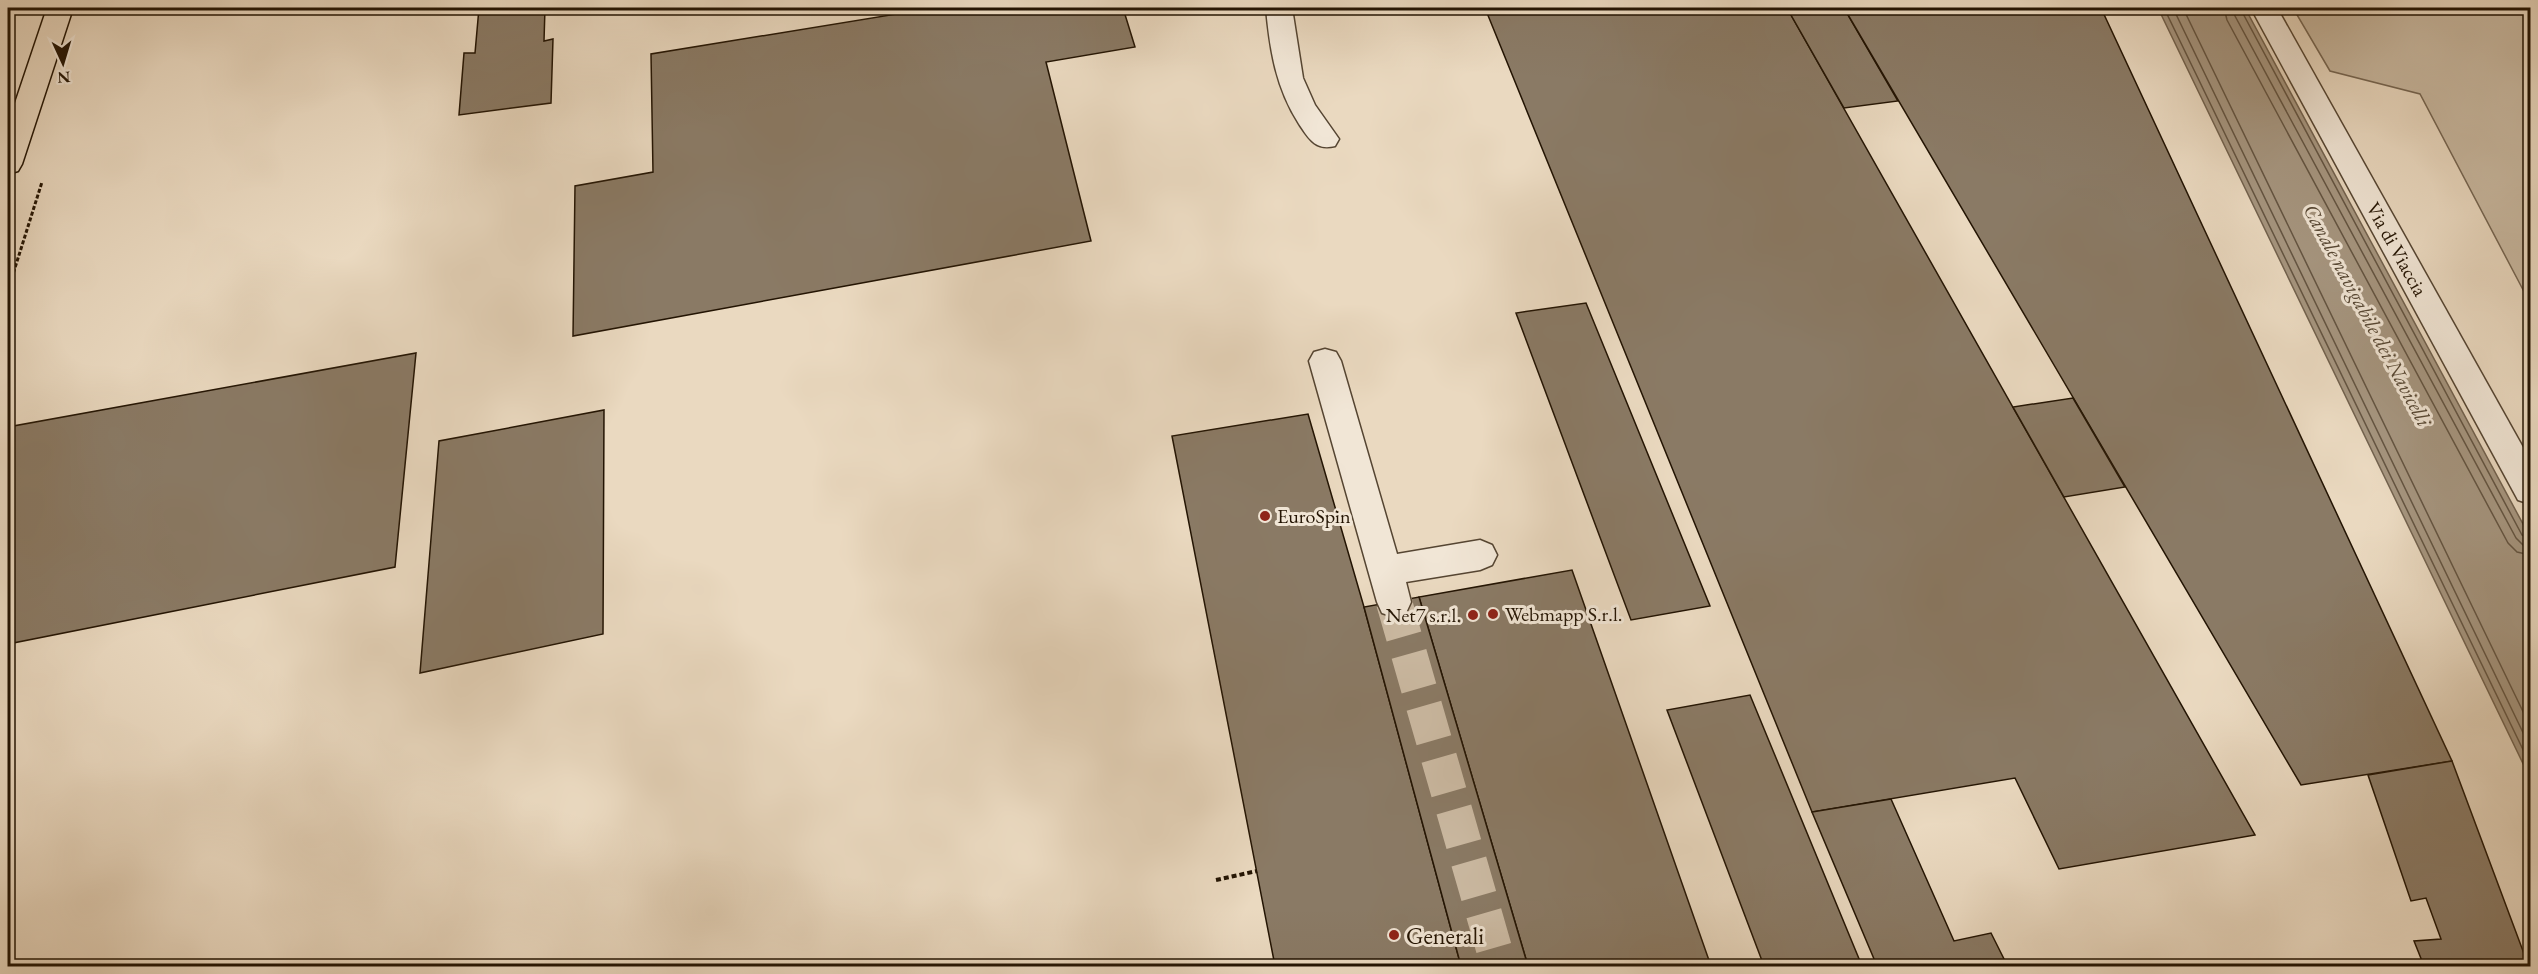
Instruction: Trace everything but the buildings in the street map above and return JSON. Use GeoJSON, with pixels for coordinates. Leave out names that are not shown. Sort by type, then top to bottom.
{"type":"FeatureCollection","features":[{"type":"Feature","properties":{"kind":"main road"},"geometry":{"type":"LineString","coordinates":[[8,164],[60,8]]}},
{"type":"Feature","properties":{"kind":"street"},"geometry":{"type":"LineString","coordinates":[[1279,8],[1284,61],[1290,82],[1305,114],[1325,139]]}},
{"type":"Feature","properties":{"kind":"street","name":"Via di Viaccia"},"geometry":{"type":"LineString","coordinates":[[2264,8],[2530,490]]}},
{"type":"Feature","properties":{"kind":"street"},"geometry":{"type":"LineString","coordinates":[[1325,361],[1390,586],[1480,555]]}},
{"type":"Feature","properties":{"kind":"path"},"geometry":{"type":"LineString","coordinates":[[8,290],[34,204]]}},
{"type":"Feature","properties":{"kind":"path"},"geometry":{"type":"LineString","coordinates":[[1216,880],[1257,871]]}},
{"type":"Feature","properties":{"kind":"shaded area"},"geometry":{"type":"Polygon","coordinates":[[[2293,8],[2530,8],[2530,303],[2420,94],[2330,71],[2293,8]]]}},
{"type":"Feature","properties":{"kind":"water","name":"Canale navigabile dei Navicelli"},"geometry":{"type":"Polygon","coordinates":[[[2158,8],[2245,8],[2530,537],[2530,778],[2158,8]]]}},
{"type":"Feature","properties":{"kind":"tunnel"},"geometry":{"type":"LineString","coordinates":[[1394,602],[1499,966]]}},
{"type":"Feature","properties":{"kind":"place","name":"EuroSpin"},"geometry":{"type":"Point","coordinates":[1265,516]}},
{"type":"Feature","properties":{"kind":"place","name":"Webmapp S.r.l."},"geometry":{"type":"Point","coordinates":[1493,614]}},
{"type":"Feature","properties":{"kind":"place","name":"Net7 s.r.l."},"geometry":{"type":"Point","coordinates":[1473,615]}},
{"type":"Feature","properties":{"kind":"place","name":"Generali"},"geometry":{"type":"Point","coordinates":[1394,935]}}]}
